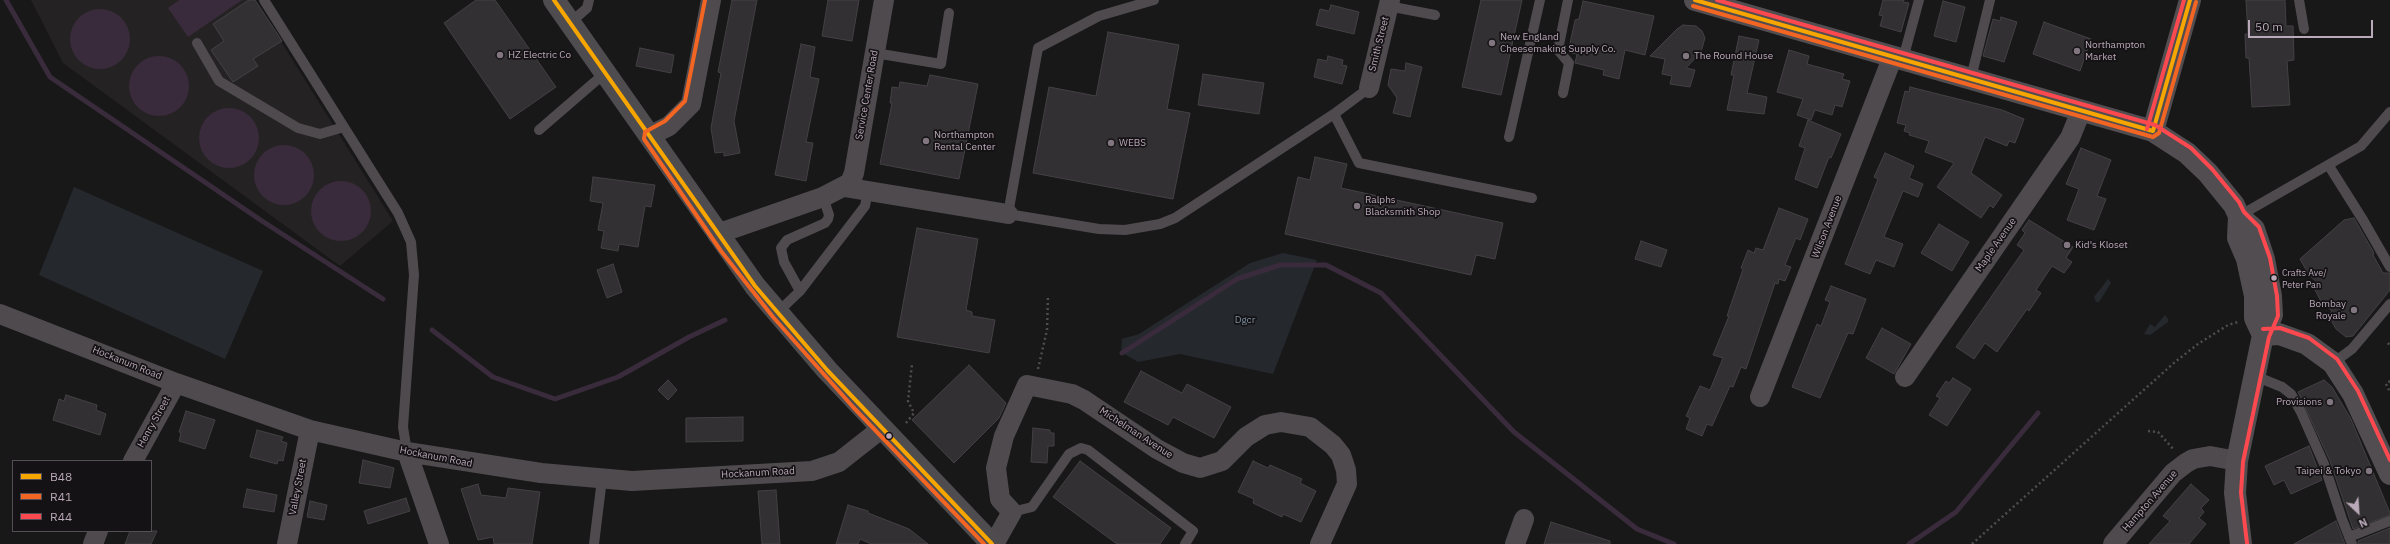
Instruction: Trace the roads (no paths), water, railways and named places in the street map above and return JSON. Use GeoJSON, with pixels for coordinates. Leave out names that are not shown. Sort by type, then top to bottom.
{"type":"FeatureCollection","features":[{"type":"Feature","properties":{"kind":"main road"},"geometry":{"type":"LineString","coordinates":[[554,0],[716,234],[777,313],[882,429],[993,544]]}},
{"type":"Feature","properties":{"kind":"street"},"geometry":{"type":"LineString","coordinates":[[649,136],[669,126],[691,104],[710,0]]}},
{"type":"Feature","properties":{"kind":"street","name":"Service Center Road"},"geometry":{"type":"LineString","coordinates":[[844,187],[850,183],[854,172],[884,0]]}},
{"type":"Feature","properties":{"kind":"street"},"geometry":{"type":"LineString","coordinates":[[1695,0],[2153,130],[2177,145],[2208,173],[2234,205],[2239,216],[2254,229],[2267,272],[2272,315],[2263,334],[2237,461],[2235,493],[2240,544]]}},
{"type":"Feature","properties":{"kind":"street"},"geometry":{"type":"LineString","coordinates":[[2153,130],[2190,0]]}},
{"type":"Feature","properties":{"kind":"street","name":"Smith Street"},"geometry":{"type":"LineString","coordinates":[[1369,88],[1389,3]]}},
{"type":"Feature","properties":{"kind":"street","name":"Wilson Avenue"},"geometry":{"type":"LineString","coordinates":[[1760,397],[1898,58]]}},
{"type":"Feature","properties":{"kind":"street","name":"Maple Avenue"},"geometry":{"type":"LineString","coordinates":[[1905,377],[2070,138],[2082,111]]}},
{"type":"Feature","properties":{"kind":"street"},"geometry":{"type":"LineString","coordinates":[[716,234],[823,197],[844,187],[1008,214]]}},
{"type":"Feature","properties":{"kind":"street","name":"Hockanum Road"},"geometry":{"type":"LineString","coordinates":[[0,314],[176,383],[310,430],[407,452],[476,464],[602,479],[632,481],[812,471],[839,462],[882,429]]}},
{"type":"Feature","properties":{"kind":"street"},"geometry":{"type":"LineString","coordinates":[[2263,334],[2279,334],[2307,344],[2332,363],[2356,400],[2390,474]]}},
{"type":"Feature","properties":{"kind":"street","name":"Henry Street"},"geometry":{"type":"LineString","coordinates":[[133,460],[176,383]]}},
{"type":"Feature","properties":{"kind":"street","name":"Michelman Avenue"},"geometry":{"type":"LineString","coordinates":[[1012,512],[1000,499],[996,468],[1004,436],[1030,385],[1072,394],[1084,400],[1157,449],[1183,464],[1200,468],[1222,461],[1246,437],[1265,425],[1281,422],[1310,426],[1333,445],[1341,455],[1346,470],[1347,484],[1320,544]]}},
{"type":"Feature","properties":{"kind":"street","name":"Valley Street"},"geometry":{"type":"LineString","coordinates":[[287,544],[310,430]]}},
{"type":"Feature","properties":{"kind":"street"},"geometry":{"type":"LineString","coordinates":[[407,452],[439,544]]}},
{"type":"Feature","properties":{"kind":"street","name":"Hampton Avenue"},"geometry":{"type":"LineString","coordinates":[[2113,544],[2173,473],[2186,463],[2193,459],[2210,456],[2237,461]]}},
{"type":"Feature","properties":{"kind":"street"},"geometry":{"type":"LineString","coordinates":[[993,544],[1012,512]]}},
{"type":"Feature","properties":{"kind":"street"},"geometry":{"type":"LineString","coordinates":[[1515,544],[1524,519]]}},
{"type":"Feature","properties":{"kind":"street"},"geometry":{"type":"LineString","coordinates":[[93,544],[98,532]]}},
{"type":"Feature","properties":{"kind":"lane"},"geometry":{"type":"LineString","coordinates":[[264,0],[398,212],[411,242],[414,275],[403,427],[407,452]]}},
{"type":"Feature","properties":{"kind":"lane"},"geometry":{"type":"LineString","coordinates":[[570,23],[587,8],[589,0]]}},
{"type":"Feature","properties":{"kind":"lane"},"geometry":{"type":"LineString","coordinates":[[1154,0],[1099,16],[1038,48],[1008,214],[1098,229],[1125,230],[1160,224],[1175,218],[1334,114],[1369,88]]}},
{"type":"Feature","properties":{"kind":"lane"},"geometry":{"type":"LineString","coordinates":[[1509,137],[1540,0]]}},
{"type":"Feature","properties":{"kind":"lane"},"geometry":{"type":"LineString","coordinates":[[1563,93],[1569,63],[1558,50],[1568,0]]}},
{"type":"Feature","properties":{"kind":"lane"},"geometry":{"type":"LineString","coordinates":[[1898,58],[1919,0]]}},
{"type":"Feature","properties":{"kind":"lane"},"geometry":{"type":"LineString","coordinates":[[1971,78],[1990,0]]}},
{"type":"Feature","properties":{"kind":"lane"},"geometry":{"type":"LineString","coordinates":[[2299,0],[2304,29]]}},
{"type":"Feature","properties":{"kind":"lane"},"geometry":{"type":"LineString","coordinates":[[1389,3],[1435,15]]}},
{"type":"Feature","properties":{"kind":"lane"},"geometry":{"type":"LineString","coordinates":[[875,53],[941,64],[949,13]]}},
{"type":"Feature","properties":{"kind":"lane"},"geometry":{"type":"LineString","coordinates":[[197,44],[219,81],[298,128],[320,134],[344,127]]}},
{"type":"Feature","properties":{"kind":"lane"},"geometry":{"type":"LineString","coordinates":[[539,130],[605,74]]}},
{"type":"Feature","properties":{"kind":"lane"},"geometry":{"type":"LineString","coordinates":[[2239,216],[2329,166],[2361,146],[2390,112]]}},
{"type":"Feature","properties":{"kind":"lane"},"geometry":{"type":"LineString","coordinates":[[1334,114],[1359,163],[1532,198]]}},
{"type":"Feature","properties":{"kind":"lane"},"geometry":{"type":"LineString","coordinates":[[2329,166],[2390,267]]}},
{"type":"Feature","properties":{"kind":"lane"},"geometry":{"type":"LineString","coordinates":[[777,313],[800,291],[865,206],[868,191]]}},
{"type":"Feature","properties":{"kind":"lane"},"geometry":{"type":"LineString","coordinates":[[800,291],[784,262],[781,248],[787,240],[825,223],[829,214],[823,197]]}},
{"type":"Feature","properties":{"kind":"lane"},"geometry":{"type":"LineString","coordinates":[[2332,363],[2352,350],[2390,304]]}},
{"type":"Feature","properties":{"kind":"lane"},"geometry":{"type":"LineString","coordinates":[[2255,376],[2282,387],[2291,394],[2301,412],[2324,464],[2351,540],[2390,520]]}},
{"type":"Feature","properties":{"kind":"lane"},"geometry":{"type":"LineString","coordinates":[[1012,512],[1032,507],[1069,454],[1081,448],[1088,450],[1193,530],[1185,544]]}},
{"type":"Feature","properties":{"kind":"lane"},"geometry":{"type":"LineString","coordinates":[[594,544],[602,479]]}},
{"type":"Feature","properties":{"kind":"waterway"},"geometry":{"type":"LineString","coordinates":[[6,0],[50,77],[262,221],[383,299]]}},
{"type":"Feature","properties":{"kind":"waterway"},"geometry":{"type":"LineString","coordinates":[[1122,353],[1237,279],[1280,265],[1326,265],[1381,293],[1514,432],[1637,529],[1674,544]]}},
{"type":"Feature","properties":{"kind":"waterway"},"geometry":{"type":"LineString","coordinates":[[432,330],[493,377],[555,399],[618,377],[689,337],[725,320]]}},
{"type":"Feature","properties":{"kind":"waterway"},"geometry":{"type":"LineString","coordinates":[[1909,544],[1956,512],[2038,413]]}},
{"type":"Feature","properties":{"kind":"place","name":"New England Cheesemaking Supply Co."},"geometry":{"type":"Point","coordinates":[1492,43]}},
{"type":"Feature","properties":{"kind":"place","name":"Northampton Market"},"geometry":{"type":"Point","coordinates":[2077,51]}},
{"type":"Feature","properties":{"kind":"place","name":"HZ Electric Co"},"geometry":{"type":"Point","coordinates":[500,55]}},
{"type":"Feature","properties":{"kind":"place","name":"The Round House"},"geometry":{"type":"Point","coordinates":[1686,56]}},
{"type":"Feature","properties":{"kind":"place","name":"Northampton Rental Center"},"geometry":{"type":"Point","coordinates":[926,141]}},
{"type":"Feature","properties":{"kind":"place","name":"WEBS"},"geometry":{"type":"Point","coordinates":[1111,143]}},
{"type":"Feature","properties":{"kind":"place","name":"Ralphs Blacksmith Shop"},"geometry":{"type":"Point","coordinates":[1357,206]}},
{"type":"Feature","properties":{"kind":"place","name":"Kid's Kloset"},"geometry":{"type":"Point","coordinates":[2067,245]}},
{"type":"Feature","properties":{"kind":"place","name":"Crafts Ave/ Peter Pan"},"geometry":{"type":"Point","coordinates":[2274,278]}},
{"type":"Feature","properties":{"kind":"place","name":"Bombay Royale"},"geometry":{"type":"Point","coordinates":[2354,310]}},
{"type":"Feature","properties":{"kind":"place","name":"Provisions"},"geometry":{"type":"Point","coordinates":[2330,402]}},
{"type":"Feature","properties":{"kind":"place","name":"Taipei & Tokyo"},"geometry":{"type":"Point","coordinates":[2369,471]}},
{"type":"Feature","properties":{"kind":"park label","name":"Dgcr"},"geometry":{"type":"Point","coordinates":[1245,320]}}]}
